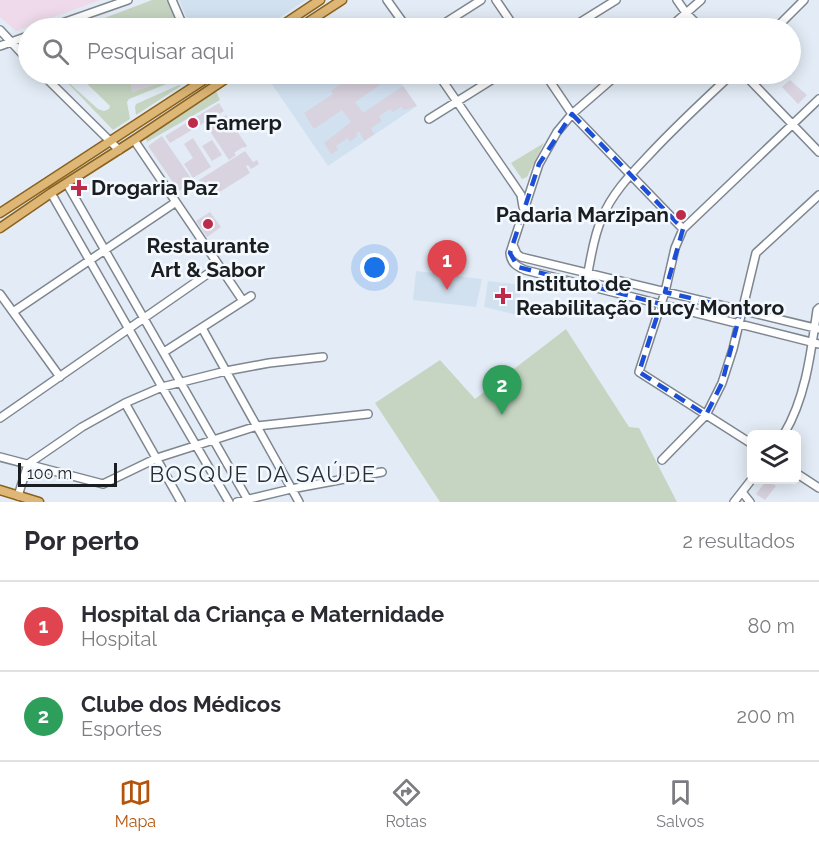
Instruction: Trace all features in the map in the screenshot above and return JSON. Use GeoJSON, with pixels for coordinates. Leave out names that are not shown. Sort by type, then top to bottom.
{"type":"FeatureCollection","features":[{"type":"Feature","properties":{"kind":"main road"},"geometry":{"type":"LineString","coordinates":[[293,18],[320,0]]}},
{"type":"Feature","properties":{"kind":"main road"},"geometry":{"type":"LineString","coordinates":[[314,18],[342,0]]}},
{"type":"Feature","properties":{"kind":"main road"},"geometry":{"type":"LineString","coordinates":[[0,213],[194,84]]}},
{"type":"Feature","properties":{"kind":"main road"},"geometry":{"type":"LineString","coordinates":[[0,228],[217,84]]}},
{"type":"Feature","properties":{"kind":"main road"},"geometry":{"type":"LineString","coordinates":[[0,490],[39,502]]}},
{"type":"Feature","properties":{"kind":"street"},"geometry":{"type":"LineString","coordinates":[[77,18],[128,0]]}},
{"type":"Feature","properties":{"kind":"street"},"geometry":{"type":"LineString","coordinates":[[172,0],[180,18]]}},
{"type":"Feature","properties":{"kind":"street"},"geometry":{"type":"LineString","coordinates":[[387,0],[400,18]]}},
{"type":"Feature","properties":{"kind":"street"},"geometry":{"type":"LineString","coordinates":[[453,18],[481,0]]}},
{"type":"Feature","properties":{"kind":"street"},"geometry":{"type":"LineString","coordinates":[[496,0],[508,18]]}},
{"type":"Feature","properties":{"kind":"street"},"geometry":{"type":"LineString","coordinates":[[587,18],[616,0]]}},
{"type":"Feature","properties":{"kind":"street"},"geometry":{"type":"LineString","coordinates":[[677,0],[691,18]]}},
{"type":"Feature","properties":{"kind":"street"},"geometry":{"type":"LineString","coordinates":[[680,18],[701,0]]}},
{"type":"Feature","properties":{"kind":"street"},"geometry":{"type":"LineString","coordinates":[[786,18],[804,0]]}},
{"type":"Feature","properties":{"kind":"street"},"geometry":{"type":"LineString","coordinates":[[0,30],[18,49]]}},
{"type":"Feature","properties":{"kind":"street"},"geometry":{"type":"LineString","coordinates":[[0,46],[18,40]]}},
{"type":"Feature","properties":{"kind":"street"},"geometry":{"type":"LineString","coordinates":[[52,84],[119,150]]}},
{"type":"Feature","properties":{"kind":"street"},"geometry":{"type":"LineString","coordinates":[[445,84],[521,195],[523,210]]}},
{"type":"Feature","properties":{"kind":"street"},"geometry":{"type":"LineString","coordinates":[[429,119],[485,84]]}},
{"type":"Feature","properties":{"kind":"street"},"geometry":{"type":"LineString","coordinates":[[552,84],[572,114],[683,230]]}},
{"type":"Feature","properties":{"kind":"street"},"geometry":{"type":"LineString","coordinates":[[606,84],[572,114],[557,132],[539,164],[512,242],[510,253],[512,262],[518,267],[585,285],[816,343]]}},
{"type":"Feature","properties":{"kind":"street"},"geometry":{"type":"LineString","coordinates":[[585,285],[595,236],[609,201],[667,136],[722,84]]}},
{"type":"Feature","properties":{"kind":"street"},"geometry":{"type":"LineString","coordinates":[[754,84],[819,152]]}},
{"type":"Feature","properties":{"kind":"street"},"geometry":{"type":"LineString","coordinates":[[747,441],[639,372],[665,292],[675,248],[683,230],[819,99]]}},
{"type":"Feature","properties":{"kind":"street"},"geometry":{"type":"LineString","coordinates":[[134,140],[243,302]]}},
{"type":"Feature","properties":{"kind":"street"},"geometry":{"type":"LineString","coordinates":[[515,186],[520,188],[525,186],[534,178]]}},
{"type":"Feature","properties":{"kind":"street"},"geometry":{"type":"LineString","coordinates":[[67,184],[248,500]]}},
{"type":"Feature","properties":{"kind":"street"},"geometry":{"type":"LineString","coordinates":[[51,193],[229,502]]}},
{"type":"Feature","properties":{"kind":"street"},"geometry":{"type":"LineString","coordinates":[[662,460],[706,415],[722,383],[733,349],[756,253],[819,195]]}},
{"type":"Feature","properties":{"kind":"street"},"geometry":{"type":"LineString","coordinates":[[13,312],[176,202]]}},
{"type":"Feature","properties":{"kind":"street"},"geometry":{"type":"LineString","coordinates":[[512,242],[517,254],[521,257],[817,329]]}},
{"type":"Feature","properties":{"kind":"street"},"geometry":{"type":"LineString","coordinates":[[0,418],[219,266]]}},
{"type":"Feature","properties":{"kind":"street"},"geometry":{"type":"LineString","coordinates":[[0,294],[60,377]]}},
{"type":"Feature","properties":{"kind":"street"},"geometry":{"type":"LineString","coordinates":[[164,352],[251,296]]}},
{"type":"Feature","properties":{"kind":"street"},"geometry":{"type":"LineString","coordinates":[[786,430],[798,402],[816,343],[817,310],[819,308]]}},
{"type":"Feature","properties":{"kind":"street"},"geometry":{"type":"LineString","coordinates":[[202,328],[299,502]]}},
{"type":"Feature","properties":{"kind":"street"},"geometry":{"type":"LineString","coordinates":[[18,495],[28,464],[82,426],[125,403],[162,387],[226,371],[323,357]]}},
{"type":"Feature","properties":{"kind":"street"},"geometry":{"type":"LineString","coordinates":[[125,403],[181,502]]}},
{"type":"Feature","properties":{"kind":"street"},"geometry":{"type":"LineString","coordinates":[[0,456],[103,484],[157,458],[257,426],[368,414]]}},
{"type":"Feature","properties":{"kind":"street"},"geometry":{"type":"LineString","coordinates":[[237,502],[382,472]]}},
{"type":"Feature","properties":{"kind":"street"},"geometry":{"type":"LineString","coordinates":[[801,476],[819,488]]}},
{"type":"Feature","properties":{"kind":"street"},"geometry":{"type":"LineString","coordinates":[[734,502],[749,484]]}},
{"type":"Feature","properties":{"kind":"street"},"geometry":{"type":"LineString","coordinates":[[742,492],[750,502]]}},
{"type":"Feature","properties":{"kind":"highlighted area"},"geometry":{"type":"Polygon","coordinates":[[[572,114],[683,229],[665,292],[741,310],[722,383],[706,415],[639,372],[661,304],[518,267],[510,253],[528,194],[539,164],[572,114]]]}},
{"type":"Feature","properties":{"kind":"shaded area"},"geometry":{"type":"Polygon","coordinates":[[[0,0],[100,0],[51,18],[18,18],[18,30],[16,31],[0,17],[0,0]]]}},
{"type":"Feature","properties":{"kind":"shaded area"},"geometry":{"type":"Polygon","coordinates":[[[179,0],[306,0],[279,18],[187,18],[179,0]]]}},
{"type":"Feature","properties":{"kind":"shaded area"},"geometry":{"type":"Polygon","coordinates":[[[272,84],[402,84],[417,106],[328,166],[272,84]]]}},
{"type":"Feature","properties":{"kind":"shaded area"},"geometry":{"type":"Polygon","coordinates":[[[416,271],[482,279],[476,307],[413,300],[416,271]]]}},
{"type":"Feature","properties":{"kind":"shaded area","name":"Instituto de Reabilitação Lucy Montoro"},"geometry":{"type":"Polygon","coordinates":[[[488,281],[522,285],[517,315],[484,307],[488,281]]]}},
{"type":"Feature","properties":{"kind":"green space"},"geometry":{"type":"Polygon","coordinates":[[[152,0],[169,0],[176,18],[104,18],[152,0]]]}},
{"type":"Feature","properties":{"kind":"green space"},"geometry":{"type":"Polygon","coordinates":[[[69,84],[98,109],[104,111],[110,106],[87,84],[132,84],[132,92],[156,84],[166,84],[129,99],[127,102],[130,119],[113,130],[69,84]]]}},
{"type":"Feature","properties":{"kind":"green space"},"geometry":{"type":"Polygon","coordinates":[[[181,86],[136,115],[136,104],[181,86]]]}},
{"type":"Feature","properties":{"kind":"green space"},"geometry":{"type":"Polygon","coordinates":[[[215,89],[220,100],[147,142],[145,136],[215,89]]]}},
{"type":"Feature","properties":{"kind":"green space"},"geometry":{"type":"Polygon","coordinates":[[[544,143],[527,177],[522,179],[511,163],[544,143]]]}},
{"type":"Feature","properties":{"kind":"green space"},"geometry":{"type":"Polygon","coordinates":[[[566,329],[629,427],[639,428],[677,502],[440,502],[375,403],[440,360],[475,399],[566,329]]]}},
{"type":"Feature","properties":{"kind":"building"},"geometry":{"type":"Polygon","coordinates":[[[132,84],[157,84],[132,92],[132,84]]]}},
{"type":"Feature","properties":{"kind":"building"},"geometry":{"type":"Polygon","coordinates":[[[341,84],[381,84],[355,102],[363,113],[403,86],[417,106],[404,110],[401,107],[393,112],[390,109],[379,116],[382,121],[371,128],[374,134],[364,141],[359,131],[350,142],[348,138],[336,146],[338,150],[331,154],[324,143],[351,122],[342,110],[314,129],[304,113],[333,94],[331,91],[341,84]]]}},
{"type":"Feature","properties":{"kind":"building"},"geometry":{"type":"Polygon","coordinates":[[[785,84],[795,84],[807,95],[798,104],[782,87],[785,84]]]}},
{"type":"Feature","properties":{"kind":"building"},"geometry":{"type":"Polygon","coordinates":[[[219,103],[224,111],[170,143],[165,136],[219,103]]]}},
{"type":"Feature","properties":{"kind":"building"},"geometry":{"type":"Polygon","coordinates":[[[226,115],[247,146],[234,153],[236,155],[229,160],[208,128],[226,115]]]}},
{"type":"Feature","properties":{"kind":"building"},"geometry":{"type":"Polygon","coordinates":[[[162,136],[193,181],[179,191],[148,146],[162,136]]]}},
{"type":"Feature","properties":{"kind":"building"},"geometry":{"type":"Polygon","coordinates":[[[193,138],[211,167],[193,178],[184,164],[193,158],[184,144],[193,138]]]}},
{"type":"Feature","properties":{"kind":"building"},"geometry":{"type":"Polygon","coordinates":[[[212,140],[222,155],[212,161],[202,146],[212,140]]]}},
{"type":"Feature","properties":{"kind":"building"},"geometry":{"type":"Polygon","coordinates":[[[245,151],[253,162],[257,160],[259,164],[251,169],[248,165],[246,166],[250,173],[210,198],[199,180],[245,151]]]}},
{"type":"Feature","properties":{"kind":"building","name":"Restaurante Art & Sabor"},"geometry":{"type":"Polygon","coordinates":[[[210,212],[221,227],[207,237],[196,221],[210,212]]]}},
{"type":"Feature","properties":{"kind":"building"},"geometry":{"type":"Polygon","coordinates":[[[764,484],[776,486],[765,500],[756,494],[764,484]]]}},
{"type":"Feature","properties":{"kind":"place","name":"Famerp"},"geometry":{"type":"Point","coordinates":[193,123]}},
{"type":"Feature","properties":{"kind":"place","name":"Drogaria Paz"},"geometry":{"type":"Point","coordinates":[79,188]}},
{"type":"Feature","properties":{"kind":"place","name":"Padaria Marzipan"},"geometry":{"type":"Point","coordinates":[681,215]}},
{"type":"Feature","properties":{"kind":"place","name":"Restaurante Art & Sabor"},"geometry":{"type":"Point","coordinates":[208,224]}},
{"type":"Feature","properties":{"kind":"place","name":"Hospital da Criança e Maternidade"},"geometry":{"type":"Point","coordinates":[447,290]}},
{"type":"Feature","properties":{"kind":"place","name":"Instituto de Reabilitação Lucy Montoro"},"geometry":{"type":"Point","coordinates":[503,296]}},
{"type":"Feature","properties":{"kind":"place","name":"Clube dos Médicos"},"geometry":{"type":"Point","coordinates":[502,415]}},
{"type":"Feature","properties":{"kind":"district","name":"BOSQUE DA SAÚDE"},"geometry":{"type":"Point","coordinates":[263,474]}}]}
